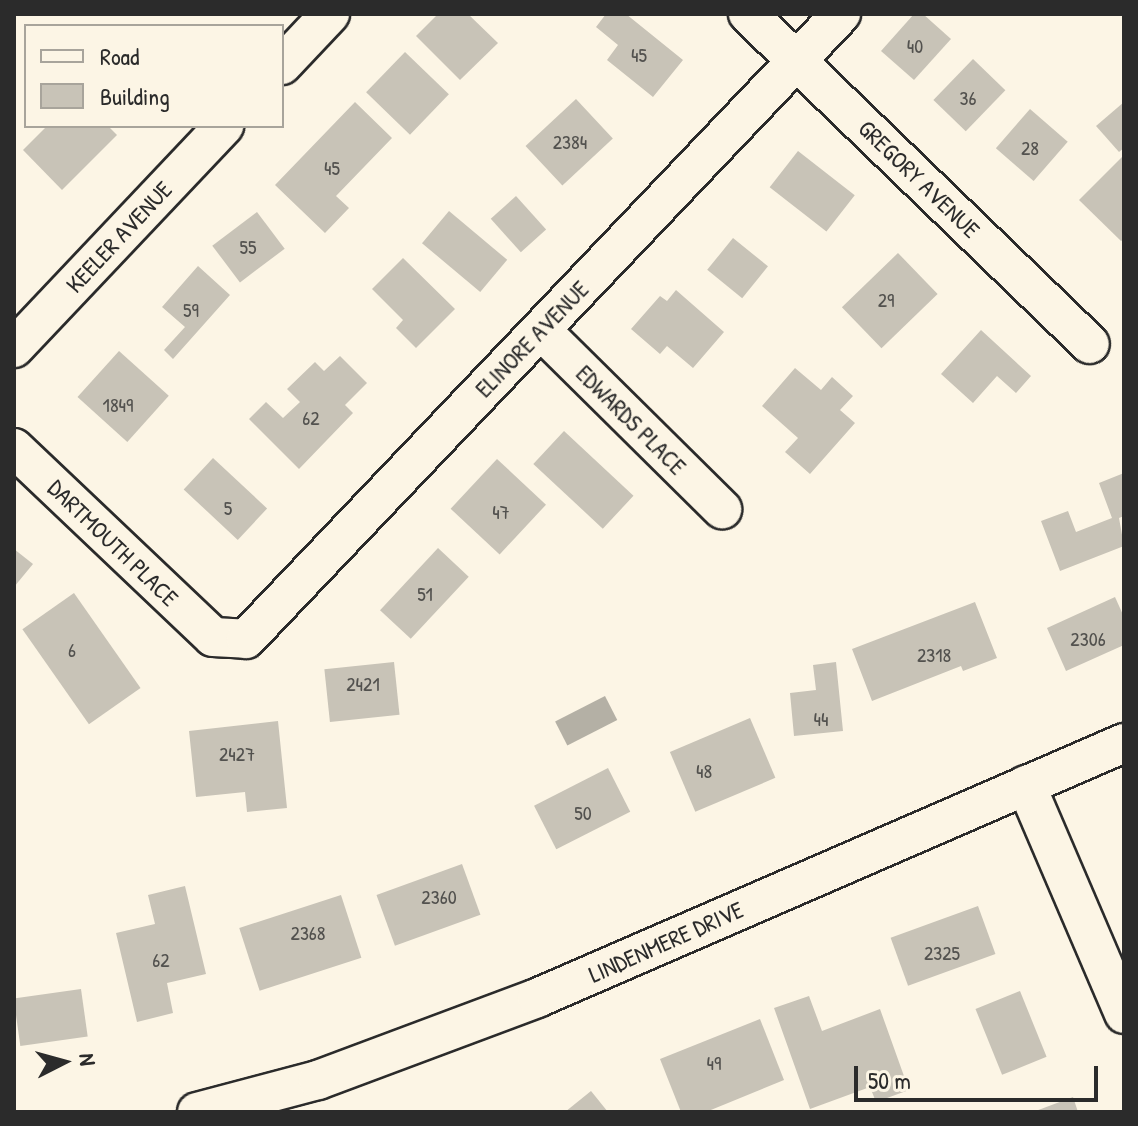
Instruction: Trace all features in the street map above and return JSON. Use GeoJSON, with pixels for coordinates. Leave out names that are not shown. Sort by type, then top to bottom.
{"type":"FeatureCollection","features":[{"type":"Feature","properties":{"kind":"street"},"geometry":{"type":"LineString","coordinates":[[284,63],[330,14]]}},
{"type":"Feature","properties":{"kind":"street","name":"GREGORY AVENUE"},"geometry":{"type":"LineString","coordinates":[[748,14],[1090,344]]}},
{"type":"Feature","properties":{"kind":"street","name":"ELINORE AVENUE"},"geometry":{"type":"LineString","coordinates":[[213,637],[246,639],[841,14]]}},
{"type":"Feature","properties":{"kind":"street","name":"KEELER AVENUE"},"geometry":{"type":"LineString","coordinates":[[14,348],[222,128]]}},
{"type":"Feature","properties":{"kind":"street","name":"EDWARDS PLACE"},"geometry":{"type":"LineString","coordinates":[[541,330],[722,509]]}},
{"type":"Feature","properties":{"kind":"street","name":"DARTMOUTH PLACE"},"geometry":{"type":"LineString","coordinates":[[14,448],[213,637]]}},
{"type":"Feature","properties":{"kind":"street","name":"LINDENMERE DRIVE"},"geometry":{"type":"LineString","coordinates":[[197,1112],[318,1080],[537,998],[1124,743]]}},
{"type":"Feature","properties":{"kind":"street"},"geometry":{"type":"LineString","coordinates":[[1026,785],[1124,1014]]}},
{"type":"Feature","properties":{"kind":"shaded area"},"geometry":{"type":"Polygon","coordinates":[[[605,696],[617,720],[567,745],[555,721],[605,696]]]}},
{"type":"Feature","properties":{"kind":"building"},"geometry":{"type":"Polygon","coordinates":[[[438,14],[468,14],[498,43],[460,80],[416,36],[438,14]]]}},
{"type":"Feature","properties":{"kind":"building"},"geometry":{"type":"Polygon","coordinates":[[[606,14],[626,14],[683,60],[653,97],[607,60],[618,45],[596,27],[606,14]]]}},
{"type":"Feature","properties":{"kind":"building"},"geometry":{"type":"Polygon","coordinates":[[[914,14],[923,14],[951,39],[914,80],[881,51],[914,14]]]}},
{"type":"Feature","properties":{"kind":"building"},"geometry":{"type":"Polygon","coordinates":[[[405,52],[449,94],[410,135],[366,92],[405,52]]]}},
{"type":"Feature","properties":{"kind":"building"},"geometry":{"type":"Polygon","coordinates":[[[973,59],[1005,90],[966,131],[933,100],[973,59]]]}},
{"type":"Feature","properties":{"kind":"building"},"geometry":{"type":"Polygon","coordinates":[[[576,99],[613,138],[562,186],[526,146],[576,99]]]}},
{"type":"Feature","properties":{"kind":"building"},"geometry":{"type":"Polygon","coordinates":[[[355,102],[392,138],[336,196],[349,208],[325,233],[275,185],[355,102]]]}},
{"type":"Feature","properties":{"kind":"building"},"geometry":{"type":"Polygon","coordinates":[[[1124,102],[1124,148],[1119,152],[1096,126],[1124,102]]]}},
{"type":"Feature","properties":{"kind":"building"},"geometry":{"type":"Polygon","coordinates":[[[1030,109],[1068,142],[1034,181],[996,148],[1030,109]]]}},
{"type":"Feature","properties":{"kind":"building"},"geometry":{"type":"Polygon","coordinates":[[[45,128],[110,128],[117,135],[62,190],[23,150],[45,128]]]}},
{"type":"Feature","properties":{"kind":"building"},"geometry":{"type":"Polygon","coordinates":[[[798,151],[855,195],[826,232],[770,187],[798,151]]]}},
{"type":"Feature","properties":{"kind":"building"},"geometry":{"type":"Polygon","coordinates":[[[1124,155],[1124,239],[1121,241],[1079,200],[1124,155]]]}},
{"type":"Feature","properties":{"kind":"building"},"geometry":{"type":"Polygon","coordinates":[[[516,196],[546,229],[521,252],[491,219],[516,196]]]}},
{"type":"Feature","properties":{"kind":"building"},"geometry":{"type":"Polygon","coordinates":[[[449,211],[507,260],[480,292],[422,243],[449,211]]]}},
{"type":"Feature","properties":{"kind":"building"},"geometry":{"type":"Polygon","coordinates":[[[257,212],[285,249],[240,282],[212,246],[257,212]]]}},
{"type":"Feature","properties":{"kind":"building"},"geometry":{"type":"Polygon","coordinates":[[[733,238],[768,266],[742,298],[707,270],[733,238]]]}},
{"type":"Feature","properties":{"kind":"building"},"geometry":{"type":"Polygon","coordinates":[[[898,253],[938,294],[881,348],[842,307],[898,253]]]}},
{"type":"Feature","properties":{"kind":"building"},"geometry":{"type":"Polygon","coordinates":[[[403,258],[455,309],[416,348],[396,328],[403,320],[372,289],[403,258]]]}},
{"type":"Feature","properties":{"kind":"building"},"geometry":{"type":"Polygon","coordinates":[[[198,266],[230,295],[173,359],[164,350],[185,327],[162,307],[198,266]]]}},
{"type":"Feature","properties":{"kind":"building"},"geometry":{"type":"Polygon","coordinates":[[[676,290],[724,332],[693,368],[667,346],[660,354],[631,329],[660,296],[667,301],[676,290]]]}},
{"type":"Feature","properties":{"kind":"building"},"geometry":{"type":"Polygon","coordinates":[[[981,330],[1031,376],[1016,393],[997,376],[973,403],[941,374],[981,330]]]}},
{"type":"Feature","properties":{"kind":"building"},"geometry":{"type":"Polygon","coordinates":[[[119,351],[169,396],[127,442],[78,397],[119,351]]]}},
{"type":"Feature","properties":{"kind":"building"},"geometry":{"type":"Polygon","coordinates":[[[340,356],[367,383],[345,405],[353,413],[299,469],[249,419],[266,402],[283,418],[300,402],[287,389],[315,362],[324,371],[340,356]]]}},
{"type":"Feature","properties":{"kind":"building"},"geometry":{"type":"Polygon","coordinates":[[[795,368],[821,390],[832,377],[853,396],[840,410],[855,423],[810,474],[785,452],[798,438],[762,406],[795,368]]]}},
{"type":"Feature","properties":{"kind":"building"},"geometry":{"type":"Polygon","coordinates":[[[564,431],[633,496],[603,529],[533,464],[564,431]]]}},
{"type":"Feature","properties":{"kind":"building"},"geometry":{"type":"Polygon","coordinates":[[[213,458],[267,508],[238,540],[184,489],[213,458]]]}},
{"type":"Feature","properties":{"kind":"building"},"geometry":{"type":"Polygon","coordinates":[[[497,459],[546,505],[500,554],[451,509],[497,459]]]}},
{"type":"Feature","properties":{"kind":"building"},"geometry":{"type":"Polygon","coordinates":[[[1124,473],[1124,516],[1119,518],[1124,546],[1060,571],[1041,521],[1068,511],[1076,532],[1112,518],[1099,483],[1124,473]]]}},
{"type":"Feature","properties":{"kind":"building"},"geometry":{"type":"Polygon","coordinates":[[[438,548],[469,577],[411,639],[380,610],[438,548]]]}},
{"type":"Feature","properties":{"kind":"building"},"geometry":{"type":"Polygon","coordinates":[[[14,549],[33,564],[14,587],[14,549]]]}},
{"type":"Feature","properties":{"kind":"building"},"geometry":{"type":"Polygon","coordinates":[[[74,593],[141,688],[89,724],[22,629],[74,593]]]}},
{"type":"Feature","properties":{"kind":"building"},"geometry":{"type":"Polygon","coordinates":[[[1115,597],[1124,617],[1124,645],[1066,671],[1047,628],[1115,597]]]}},
{"type":"Feature","properties":{"kind":"building"},"geometry":{"type":"Polygon","coordinates":[[[975,602],[997,658],[963,671],[961,666],[872,701],[852,649],[975,602]]]}},
{"type":"Feature","properties":{"kind":"building"},"geometry":{"type":"Polygon","coordinates":[[[394,662],[400,715],[330,722],[324,669],[394,662]]]}},
{"type":"Feature","properties":{"kind":"building"},"geometry":{"type":"Polygon","coordinates":[[[836,662],[843,731],[794,736],[790,693],[816,690],[813,665],[836,662]]]}},
{"type":"Feature","properties":{"kind":"building"},"geometry":{"type":"Polygon","coordinates":[[[750,718],[775,778],[695,812],[670,752],[750,718]]]}},
{"type":"Feature","properties":{"kind":"building"},"geometry":{"type":"Polygon","coordinates":[[[278,721],[287,808],[247,812],[245,792],[196,797],[189,731],[278,721]]]}},
{"type":"Feature","properties":{"kind":"building"},"geometry":{"type":"Polygon","coordinates":[[[608,768],[630,812],[556,849],[534,806],[608,768]]]}},
{"type":"Feature","properties":{"kind":"building"},"geometry":{"type":"Polygon","coordinates":[[[462,864],[480,915],[395,946],[376,895],[462,864]]]}},
{"type":"Feature","properties":{"kind":"building"},"geometry":{"type":"Polygon","coordinates":[[[185,886],[206,974],[167,983],[173,1013],[137,1022],[116,933],[155,924],[148,895],[185,886]]]}},
{"type":"Feature","properties":{"kind":"building"},"geometry":{"type":"Polygon","coordinates":[[[341,895],[361,958],[260,991],[239,928],[341,895]]]}},
{"type":"Feature","properties":{"kind":"building"},"geometry":{"type":"Polygon","coordinates":[[[978,906],[995,954],[908,986],[891,938],[978,906]]]}},
{"type":"Feature","properties":{"kind":"building"},"geometry":{"type":"Polygon","coordinates":[[[81,989],[88,1037],[20,1046],[14,998],[81,989]]]}},
{"type":"Feature","properties":{"kind":"building"},"geometry":{"type":"Polygon","coordinates":[[[1020,991],[1047,1057],[1002,1075],[975,1009],[1020,991]]]}},
{"type":"Feature","properties":{"kind":"building"},"geometry":{"type":"Polygon","coordinates":[[[809,996],[822,1031],[880,1009],[909,1090],[876,1102],[870,1087],[810,1109],[774,1008],[809,996]]]}},
{"type":"Feature","properties":{"kind":"building"},"geometry":{"type":"Polygon","coordinates":[[[760,1019],[784,1080],[706,1112],[681,1112],[660,1059],[760,1019]]]}},
{"type":"Feature","properties":{"kind":"building"},"geometry":{"type":"Polygon","coordinates":[[[591,1091],[608,1112],[565,1112],[591,1091]]]}},
{"type":"Feature","properties":{"kind":"building"},"geometry":{"type":"Polygon","coordinates":[[[1073,1097],[1078,1112],[1033,1112],[1073,1097]]]}}]}
